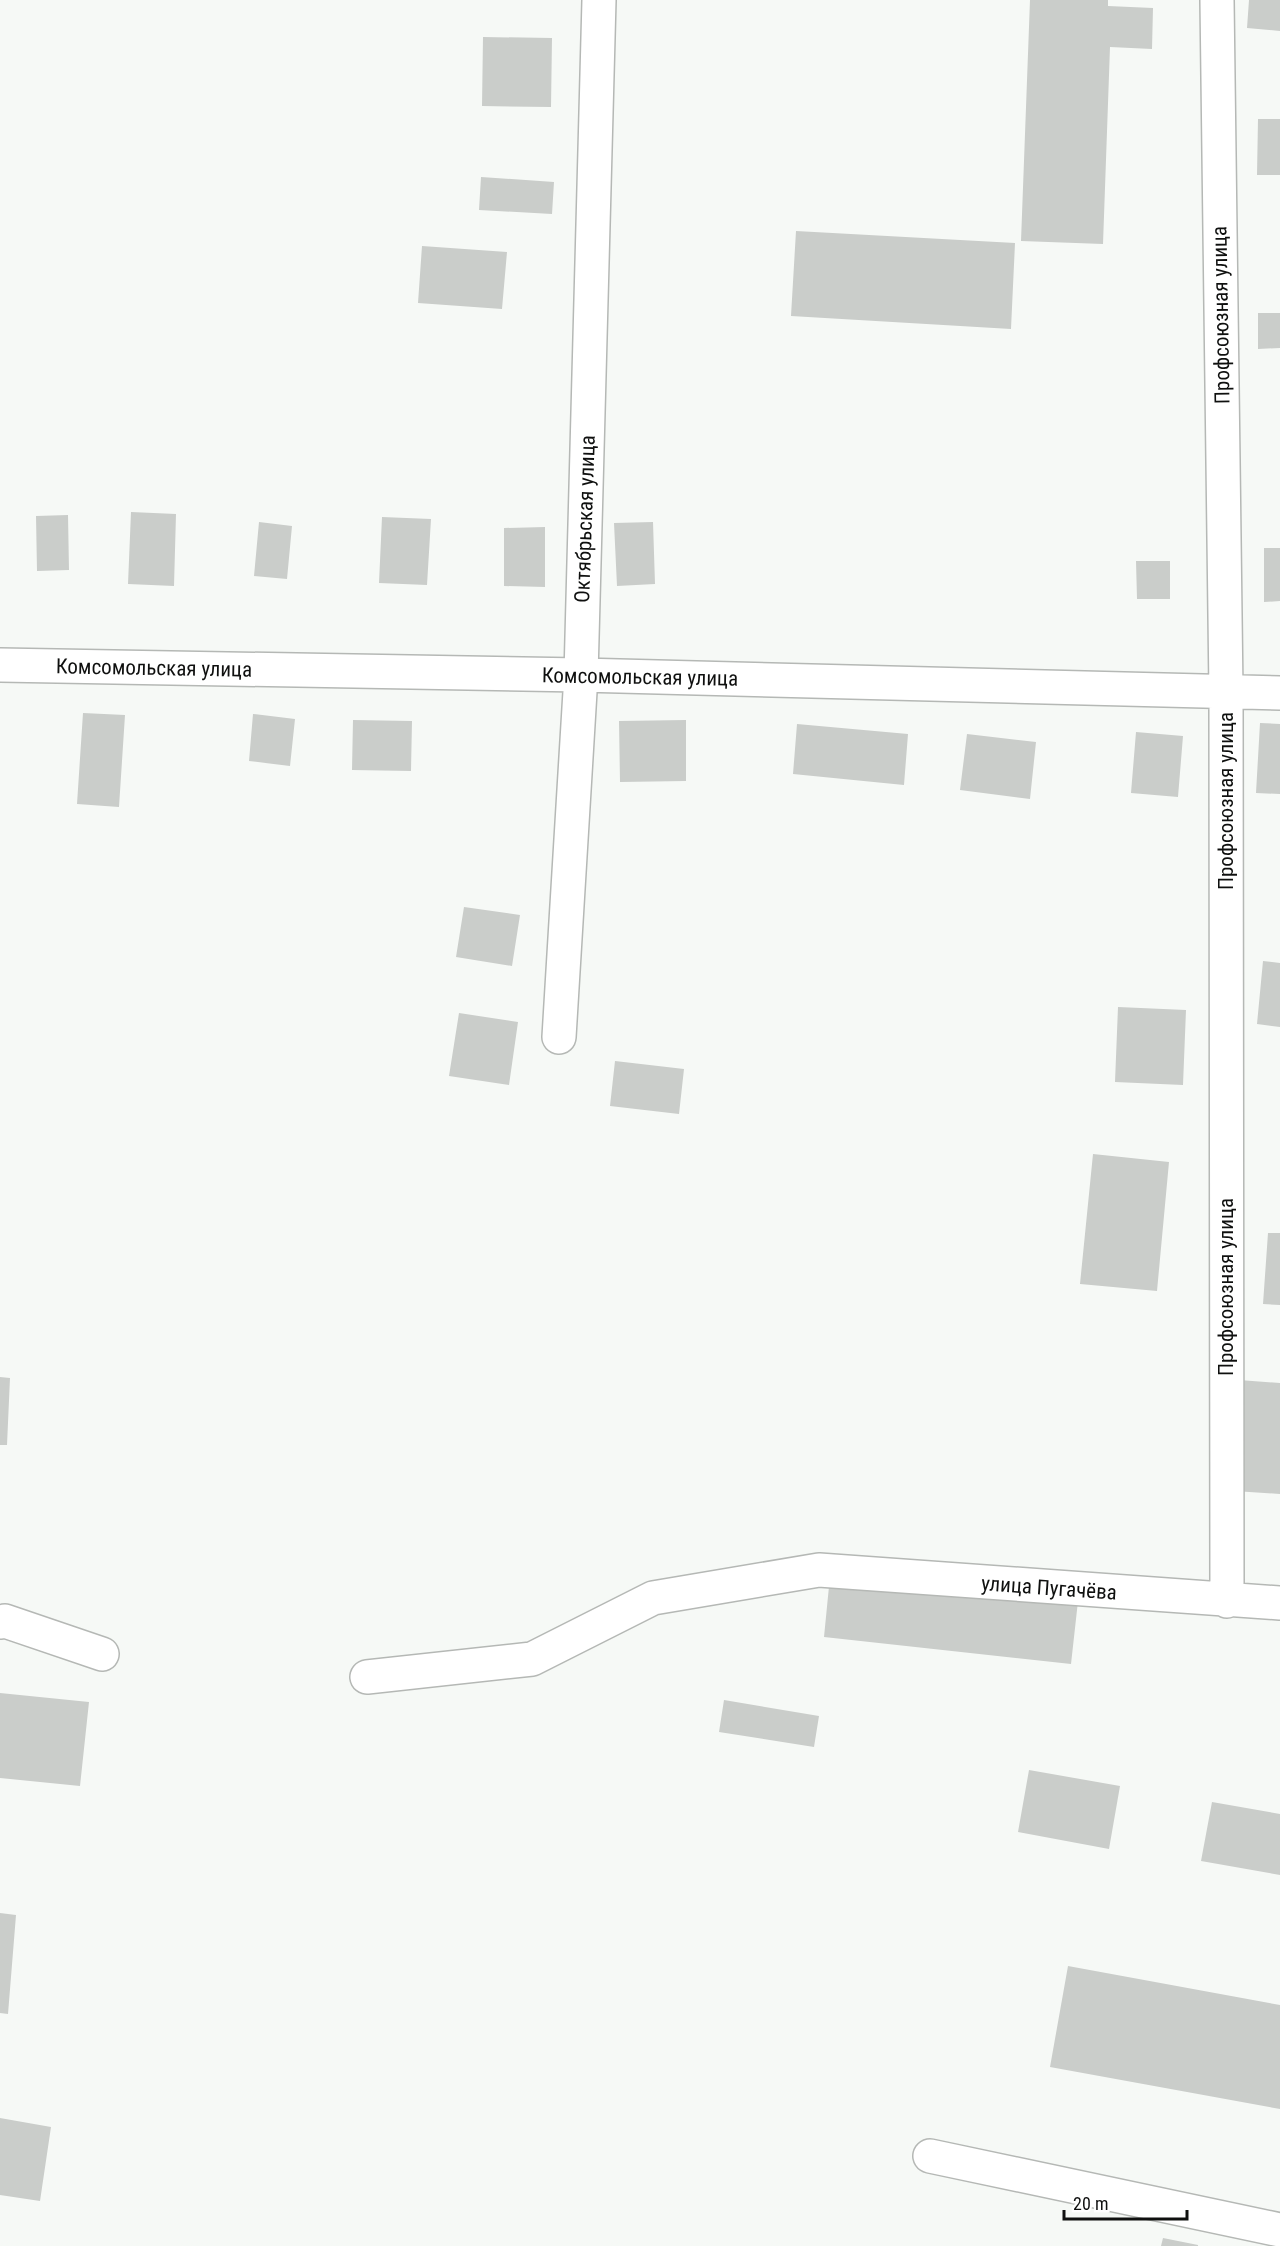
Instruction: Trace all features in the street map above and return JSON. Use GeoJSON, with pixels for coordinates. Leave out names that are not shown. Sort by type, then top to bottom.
{"type":"FeatureCollection","features":[{"type":"Feature","properties":{"kind":"street","name":"Октябрьская улица"},"geometry":{"type":"LineString","coordinates":[[559,1037],[581,675],[599,0]]}},
{"type":"Feature","properties":{"kind":"street","name":"Профсоюзная улица"},"geometry":{"type":"LineString","coordinates":[[1217,0],[1226,692],[1227,1601]]}},
{"type":"Feature","properties":{"kind":"street","name":"Комсомольская улица"},"geometry":{"type":"LineString","coordinates":[[0,665],[581,675],[1280,693]]}},
{"type":"Feature","properties":{"kind":"street","name":"улица Пугачёва"},"geometry":{"type":"LineString","coordinates":[[367,1677],[532,1659],[653,1598],[819,1570],[1280,1603]]}},
{"type":"Feature","properties":{"kind":"street"},"geometry":{"type":"LineString","coordinates":[[0,1622],[5,1621],[102,1654]]}},
{"type":"Feature","properties":{"kind":"street"},"geometry":{"type":"LineString","coordinates":[[930,2156],[1280,2230]]}},
{"type":"Feature","properties":{"kind":"building"},"geometry":{"type":"Polygon","coordinates":[[[1030,0],[1108,0],[1108,6],[1153,8],[1152,49],[1110,47],[1103,244],[1021,241],[1030,0]]]}},
{"type":"Feature","properties":{"kind":"building"},"geometry":{"type":"Polygon","coordinates":[[[1249,0],[1280,0],[1280,31],[1247,28],[1249,0]]]}},
{"type":"Feature","properties":{"kind":"building"},"geometry":{"type":"Polygon","coordinates":[[[483,37],[552,38],[551,107],[482,106],[483,37]]]}},
{"type":"Feature","properties":{"kind":"building"},"geometry":{"type":"Polygon","coordinates":[[[1258,119],[1280,119],[1280,175],[1257,175],[1258,119]]]}},
{"type":"Feature","properties":{"kind":"building"},"geometry":{"type":"Polygon","coordinates":[[[481,177],[554,182],[552,214],[479,210],[481,177]]]}},
{"type":"Feature","properties":{"kind":"building"},"geometry":{"type":"Polygon","coordinates":[[[796,231],[1015,243],[1011,329],[791,316],[796,231]]]}},
{"type":"Feature","properties":{"kind":"building"},"geometry":{"type":"Polygon","coordinates":[[[422,246],[507,252],[502,309],[418,303],[422,246]]]}},
{"type":"Feature","properties":{"kind":"building"},"geometry":{"type":"Polygon","coordinates":[[[1258,313],[1280,313],[1280,348],[1258,349],[1258,313]]]}},
{"type":"Feature","properties":{"kind":"building"},"geometry":{"type":"Polygon","coordinates":[[[131,512],[176,514],[174,586],[128,584],[131,512]]]}},
{"type":"Feature","properties":{"kind":"building"},"geometry":{"type":"Polygon","coordinates":[[[68,515],[69,570],[37,571],[36,516],[68,515]]]}},
{"type":"Feature","properties":{"kind":"building"},"geometry":{"type":"Polygon","coordinates":[[[382,517],[431,519],[427,585],[379,583],[382,517]]]}},
{"type":"Feature","properties":{"kind":"building"},"geometry":{"type":"Polygon","coordinates":[[[259,522],[292,526],[287,579],[254,576],[259,522]]]}},
{"type":"Feature","properties":{"kind":"building"},"geometry":{"type":"Polygon","coordinates":[[[653,522],[655,584],[617,586],[614,523],[653,522]]]}},
{"type":"Feature","properties":{"kind":"building"},"geometry":{"type":"Polygon","coordinates":[[[545,527],[545,587],[504,586],[504,528],[545,527]]]}},
{"type":"Feature","properties":{"kind":"building"},"geometry":{"type":"Polygon","coordinates":[[[1264,548],[1280,548],[1280,601],[1264,602],[1264,548]]]}},
{"type":"Feature","properties":{"kind":"building"},"geometry":{"type":"Polygon","coordinates":[[[1136,561],[1170,561],[1170,599],[1137,599],[1136,561]]]}},
{"type":"Feature","properties":{"kind":"building"},"geometry":{"type":"Polygon","coordinates":[[[83,713],[125,715],[119,807],[77,804],[83,713]]]}},
{"type":"Feature","properties":{"kind":"building"},"geometry":{"type":"Polygon","coordinates":[[[253,714],[295,719],[290,766],[249,761],[253,714]]]}},
{"type":"Feature","properties":{"kind":"building"},"geometry":{"type":"Polygon","coordinates":[[[353,720],[412,721],[411,771],[352,770],[353,720]]]}},
{"type":"Feature","properties":{"kind":"building"},"geometry":{"type":"Polygon","coordinates":[[[686,720],[686,781],[620,782],[619,721],[686,720]]]}},
{"type":"Feature","properties":{"kind":"building"},"geometry":{"type":"Polygon","coordinates":[[[1260,723],[1280,724],[1280,794],[1256,793],[1260,723]]]}},
{"type":"Feature","properties":{"kind":"building"},"geometry":{"type":"Polygon","coordinates":[[[797,724],[908,734],[904,785],[793,774],[797,724]]]}},
{"type":"Feature","properties":{"kind":"building"},"geometry":{"type":"Polygon","coordinates":[[[1136,732],[1183,736],[1178,797],[1131,793],[1136,732]]]}},
{"type":"Feature","properties":{"kind":"building"},"geometry":{"type":"Polygon","coordinates":[[[967,734],[1036,742],[1030,799],[960,790],[967,734]]]}},
{"type":"Feature","properties":{"kind":"building"},"geometry":{"type":"Polygon","coordinates":[[[464,907],[520,915],[512,966],[456,957],[464,907]]]}},
{"type":"Feature","properties":{"kind":"building"},"geometry":{"type":"Polygon","coordinates":[[[1263,961],[1280,963],[1280,1027],[1257,1024],[1263,961]]]}},
{"type":"Feature","properties":{"kind":"building"},"geometry":{"type":"Polygon","coordinates":[[[1118,1007],[1186,1010],[1183,1085],[1115,1082],[1118,1007]]]}},
{"type":"Feature","properties":{"kind":"building"},"geometry":{"type":"Polygon","coordinates":[[[459,1013],[518,1022],[509,1085],[449,1076],[459,1013]]]}},
{"type":"Feature","properties":{"kind":"building"},"geometry":{"type":"Polygon","coordinates":[[[615,1061],[684,1069],[679,1114],[610,1106],[615,1061]]]}},
{"type":"Feature","properties":{"kind":"building"},"geometry":{"type":"Polygon","coordinates":[[[1093,1154],[1169,1162],[1157,1291],[1080,1284],[1093,1154]]]}},
{"type":"Feature","properties":{"kind":"building"},"geometry":{"type":"Polygon","coordinates":[[[1268,1233],[1280,1233],[1280,1305],[1263,1304],[1268,1233]]]}},
{"type":"Feature","properties":{"kind":"building"},"geometry":{"type":"Polygon","coordinates":[[[0,1377],[10,1378],[7,1445],[0,1445],[0,1377]]]}},
{"type":"Feature","properties":{"kind":"building"},"geometry":{"type":"Polygon","coordinates":[[[1226,1379],[1280,1383],[1280,1494],[1219,1490],[1226,1379]]]}},
{"type":"Feature","properties":{"kind":"building"},"geometry":{"type":"Polygon","coordinates":[[[832,1556],[1080,1583],[1071,1664],[824,1637],[832,1556]]]}},
{"type":"Feature","properties":{"kind":"building"},"geometry":{"type":"Polygon","coordinates":[[[0,1693],[89,1702],[80,1786],[0,1778],[0,1693]]]}},
{"type":"Feature","properties":{"kind":"building"},"geometry":{"type":"Polygon","coordinates":[[[724,1700],[819,1716],[814,1747],[719,1732],[724,1700]]]}},
{"type":"Feature","properties":{"kind":"building"},"geometry":{"type":"Polygon","coordinates":[[[1029,1770],[1120,1786],[1109,1849],[1018,1832],[1029,1770]]]}},
{"type":"Feature","properties":{"kind":"building"},"geometry":{"type":"Polygon","coordinates":[[[1212,1802],[1280,1814],[1280,1875],[1201,1861],[1212,1802]]]}},
{"type":"Feature","properties":{"kind":"building"},"geometry":{"type":"Polygon","coordinates":[[[0,1913],[16,1915],[8,2014],[0,2013],[0,1913]]]}},
{"type":"Feature","properties":{"kind":"building"},"geometry":{"type":"Polygon","coordinates":[[[1068,1966],[1280,2005],[1280,2109],[1050,2067],[1068,1966]]]}},
{"type":"Feature","properties":{"kind":"building"},"geometry":{"type":"Polygon","coordinates":[[[0,2118],[51,2127],[40,2201],[0,2195],[0,2118]]]}},
{"type":"Feature","properties":{"kind":"building"},"geometry":{"type":"Polygon","coordinates":[[[1163,2238],[1198,2245],[1198,2246],[1161,2246],[1163,2238]]]}}]}
